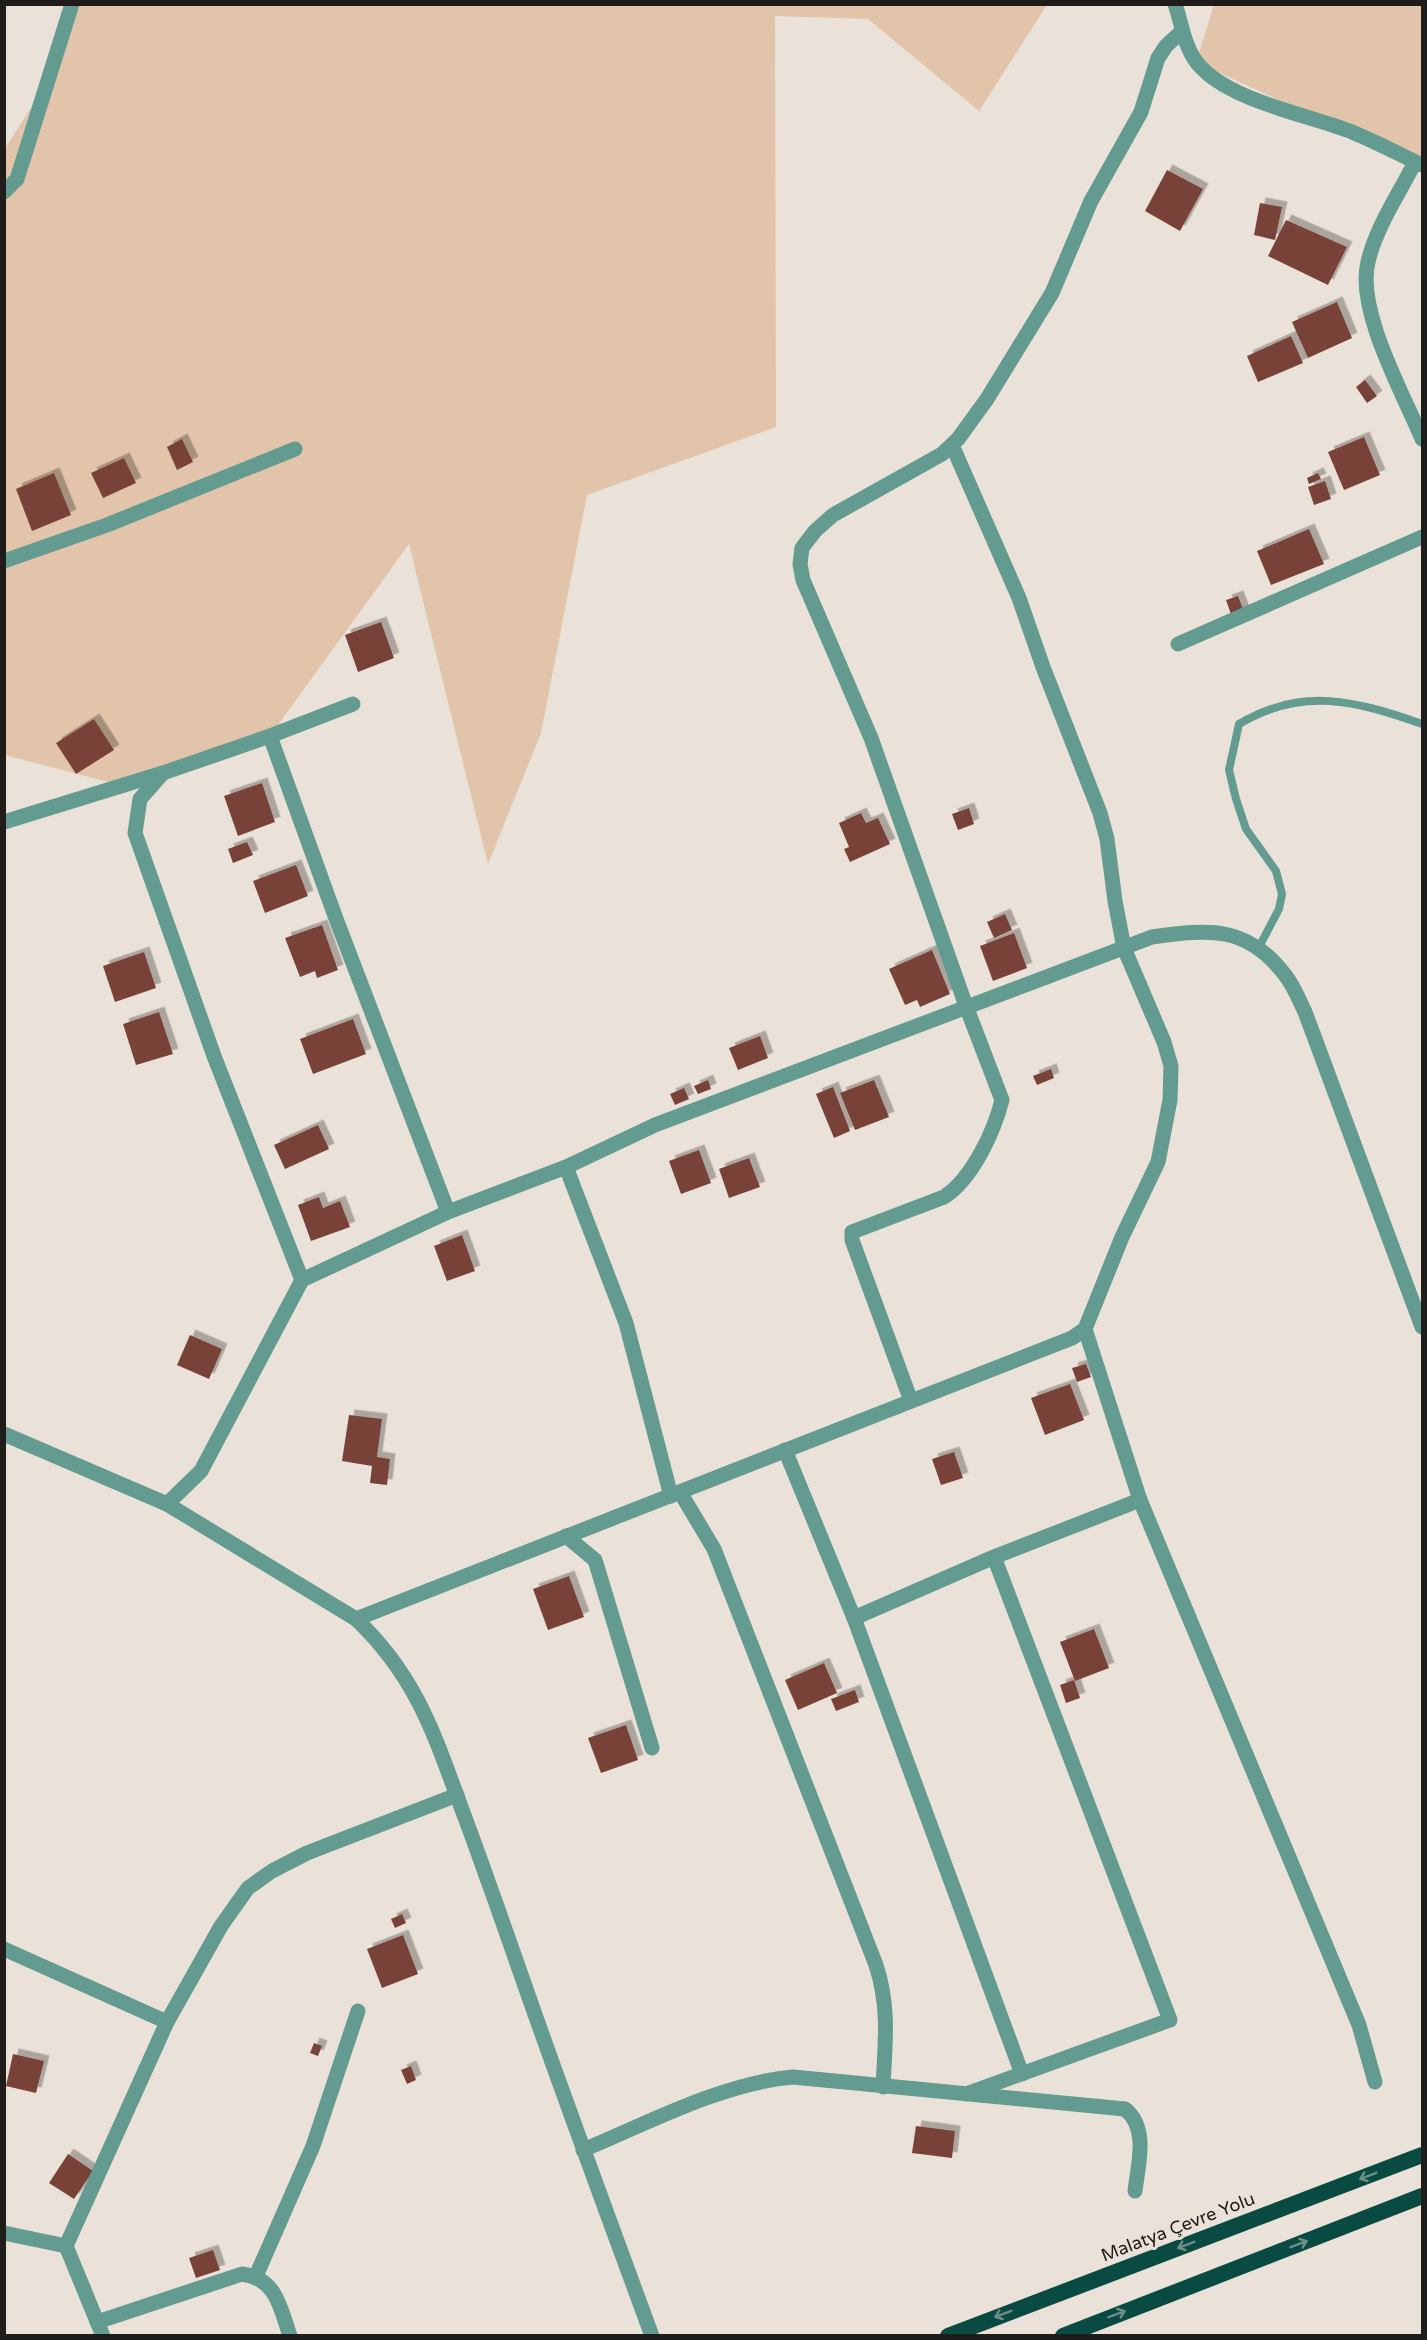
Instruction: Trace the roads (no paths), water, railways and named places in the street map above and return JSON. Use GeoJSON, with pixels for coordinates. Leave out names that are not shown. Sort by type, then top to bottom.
{"type":"FeatureCollection","features":[{"type":"Feature","properties":{"kind":"highway","name":"Malatya Çevre Yolu"},"geometry":{"type":"LineString","coordinates":[[948,2336],[1422,2155]]}},
{"type":"Feature","properties":{"kind":"highway"},"geometry":{"type":"LineString","coordinates":[[1063,2336],[1422,2196]]}},
{"type":"Feature","properties":{"kind":"street"},"geometry":{"type":"LineString","coordinates":[[4,192],[16,179],[72,4]]}},
{"type":"Feature","properties":{"kind":"street"},"geometry":{"type":"LineString","coordinates":[[1174,4],[1181,32],[1196,62],[1212,79],[1238,92],[1353,133],[1419,164],[1378,234],[1365,274],[1368,308],[1422,439]]}},
{"type":"Feature","properties":{"kind":"street"},"geometry":{"type":"LineString","coordinates":[[911,1401],[852,1240],[852,1232],[944,1197],[957,1188],[970,1173],[999,1112],[1002,1100],[966,1006],[871,738],[803,580],[800,564],[802,548],[815,531],[833,515],[924,465],[952,445],[987,399],[1052,293],[1091,201],[1141,112],[1158,58],[1166,46],[1181,32]]}},
{"type":"Feature","properties":{"kind":"street"},"geometry":{"type":"LineString","coordinates":[[356,1619],[1072,1338],[1085,1329],[1122,1237],[1158,1162],[1170,1100],[1171,1066],[1164,1042],[1124,948],[1100,813],[1043,667],[1019,598],[952,445]]}},
{"type":"Feature","properties":{"kind":"street"},"geometry":{"type":"LineString","coordinates":[[4,561],[107,525],[295,448]]}},
{"type":"Feature","properties":{"kind":"street"},"geometry":{"type":"LineString","coordinates":[[1178,644],[1422,537]]}},
{"type":"Feature","properties":{"kind":"street"},"geometry":{"type":"LineString","coordinates":[[4,822],[163,773],[353,704]]}},
{"type":"Feature","properties":{"kind":"street"},"geometry":{"type":"LineString","coordinates":[[270,736],[335,916],[448,1212]]}},
{"type":"Feature","properties":{"kind":"street"},"geometry":{"type":"LineString","coordinates":[[163,773],[140,799],[135,833],[214,1056],[302,1280]]}},
{"type":"Feature","properties":{"kind":"street"},"geometry":{"type":"LineString","coordinates":[[167,1504],[201,1471],[302,1280],[448,1212],[566,1167],[656,1125],[1152,937],[1197,931],[1237,936],[1259,947],[1286,976],[1305,1012],[1422,1327]]}},
{"type":"Feature","properties":{"kind":"street"},"geometry":{"type":"LineString","coordinates":[[566,1167],[626,1323],[675,1494],[714,1549],[883,1985],[887,2010],[883,2087]]}},
{"type":"Feature","properties":{"kind":"street"},"geometry":{"type":"LineString","coordinates":[[1085,1329],[1140,1500],[1359,2025],[1375,2082]]}},
{"type":"Feature","properties":{"kind":"street"},"geometry":{"type":"LineString","coordinates":[[4,1434],[167,1504],[356,1619],[376,1638],[399,1667],[415,1693],[435,1736],[652,2336]]}},
{"type":"Feature","properties":{"kind":"street"},"geometry":{"type":"LineString","coordinates":[[785,1450],[854,1618],[1022,2074]]}},
{"type":"Feature","properties":{"kind":"street"},"geometry":{"type":"LineString","coordinates":[[854,1618],[994,1557],[1140,1500]]}},
{"type":"Feature","properties":{"kind":"street"},"geometry":{"type":"LineString","coordinates":[[566,1536],[595,1560],[652,1748]]}},
{"type":"Feature","properties":{"kind":"street"},"geometry":{"type":"LineString","coordinates":[[966,2094],[1170,2020],[994,1557]]}},
{"type":"Feature","properties":{"kind":"street"},"geometry":{"type":"LineString","coordinates":[[290,2336],[275,2294],[255,2276],[242,2274],[100,2329],[66,2246],[167,2022],[221,1926],[248,1888],[272,1871],[308,1853],[457,1795]]}},
{"type":"Feature","properties":{"kind":"street"},"geometry":{"type":"LineString","coordinates":[[4,1949],[167,2022]]}},
{"type":"Feature","properties":{"kind":"street"},"geometry":{"type":"LineString","coordinates":[[255,2276],[313,2146],[358,2011]]}},
{"type":"Feature","properties":{"kind":"street"},"geometry":{"type":"LineString","coordinates":[[583,2150],[710,2097],[765,2080],[793,2077],[1125,2109],[1133,2115],[1139,2130],[1140,2145],[1135,2191]]}},
{"type":"Feature","properties":{"kind":"street"},"geometry":{"type":"LineString","coordinates":[[4,2233],[66,2246]]}},
{"type":"Feature","properties":{"kind":"lane"},"geometry":{"type":"LineString","coordinates":[[1259,947],[1279,909],[1282,894],[1276,872],[1246,829],[1236,799],[1229,770],[1239,724],[1287,703],[1321,700],[1369,707],[1422,724]]}}]}
